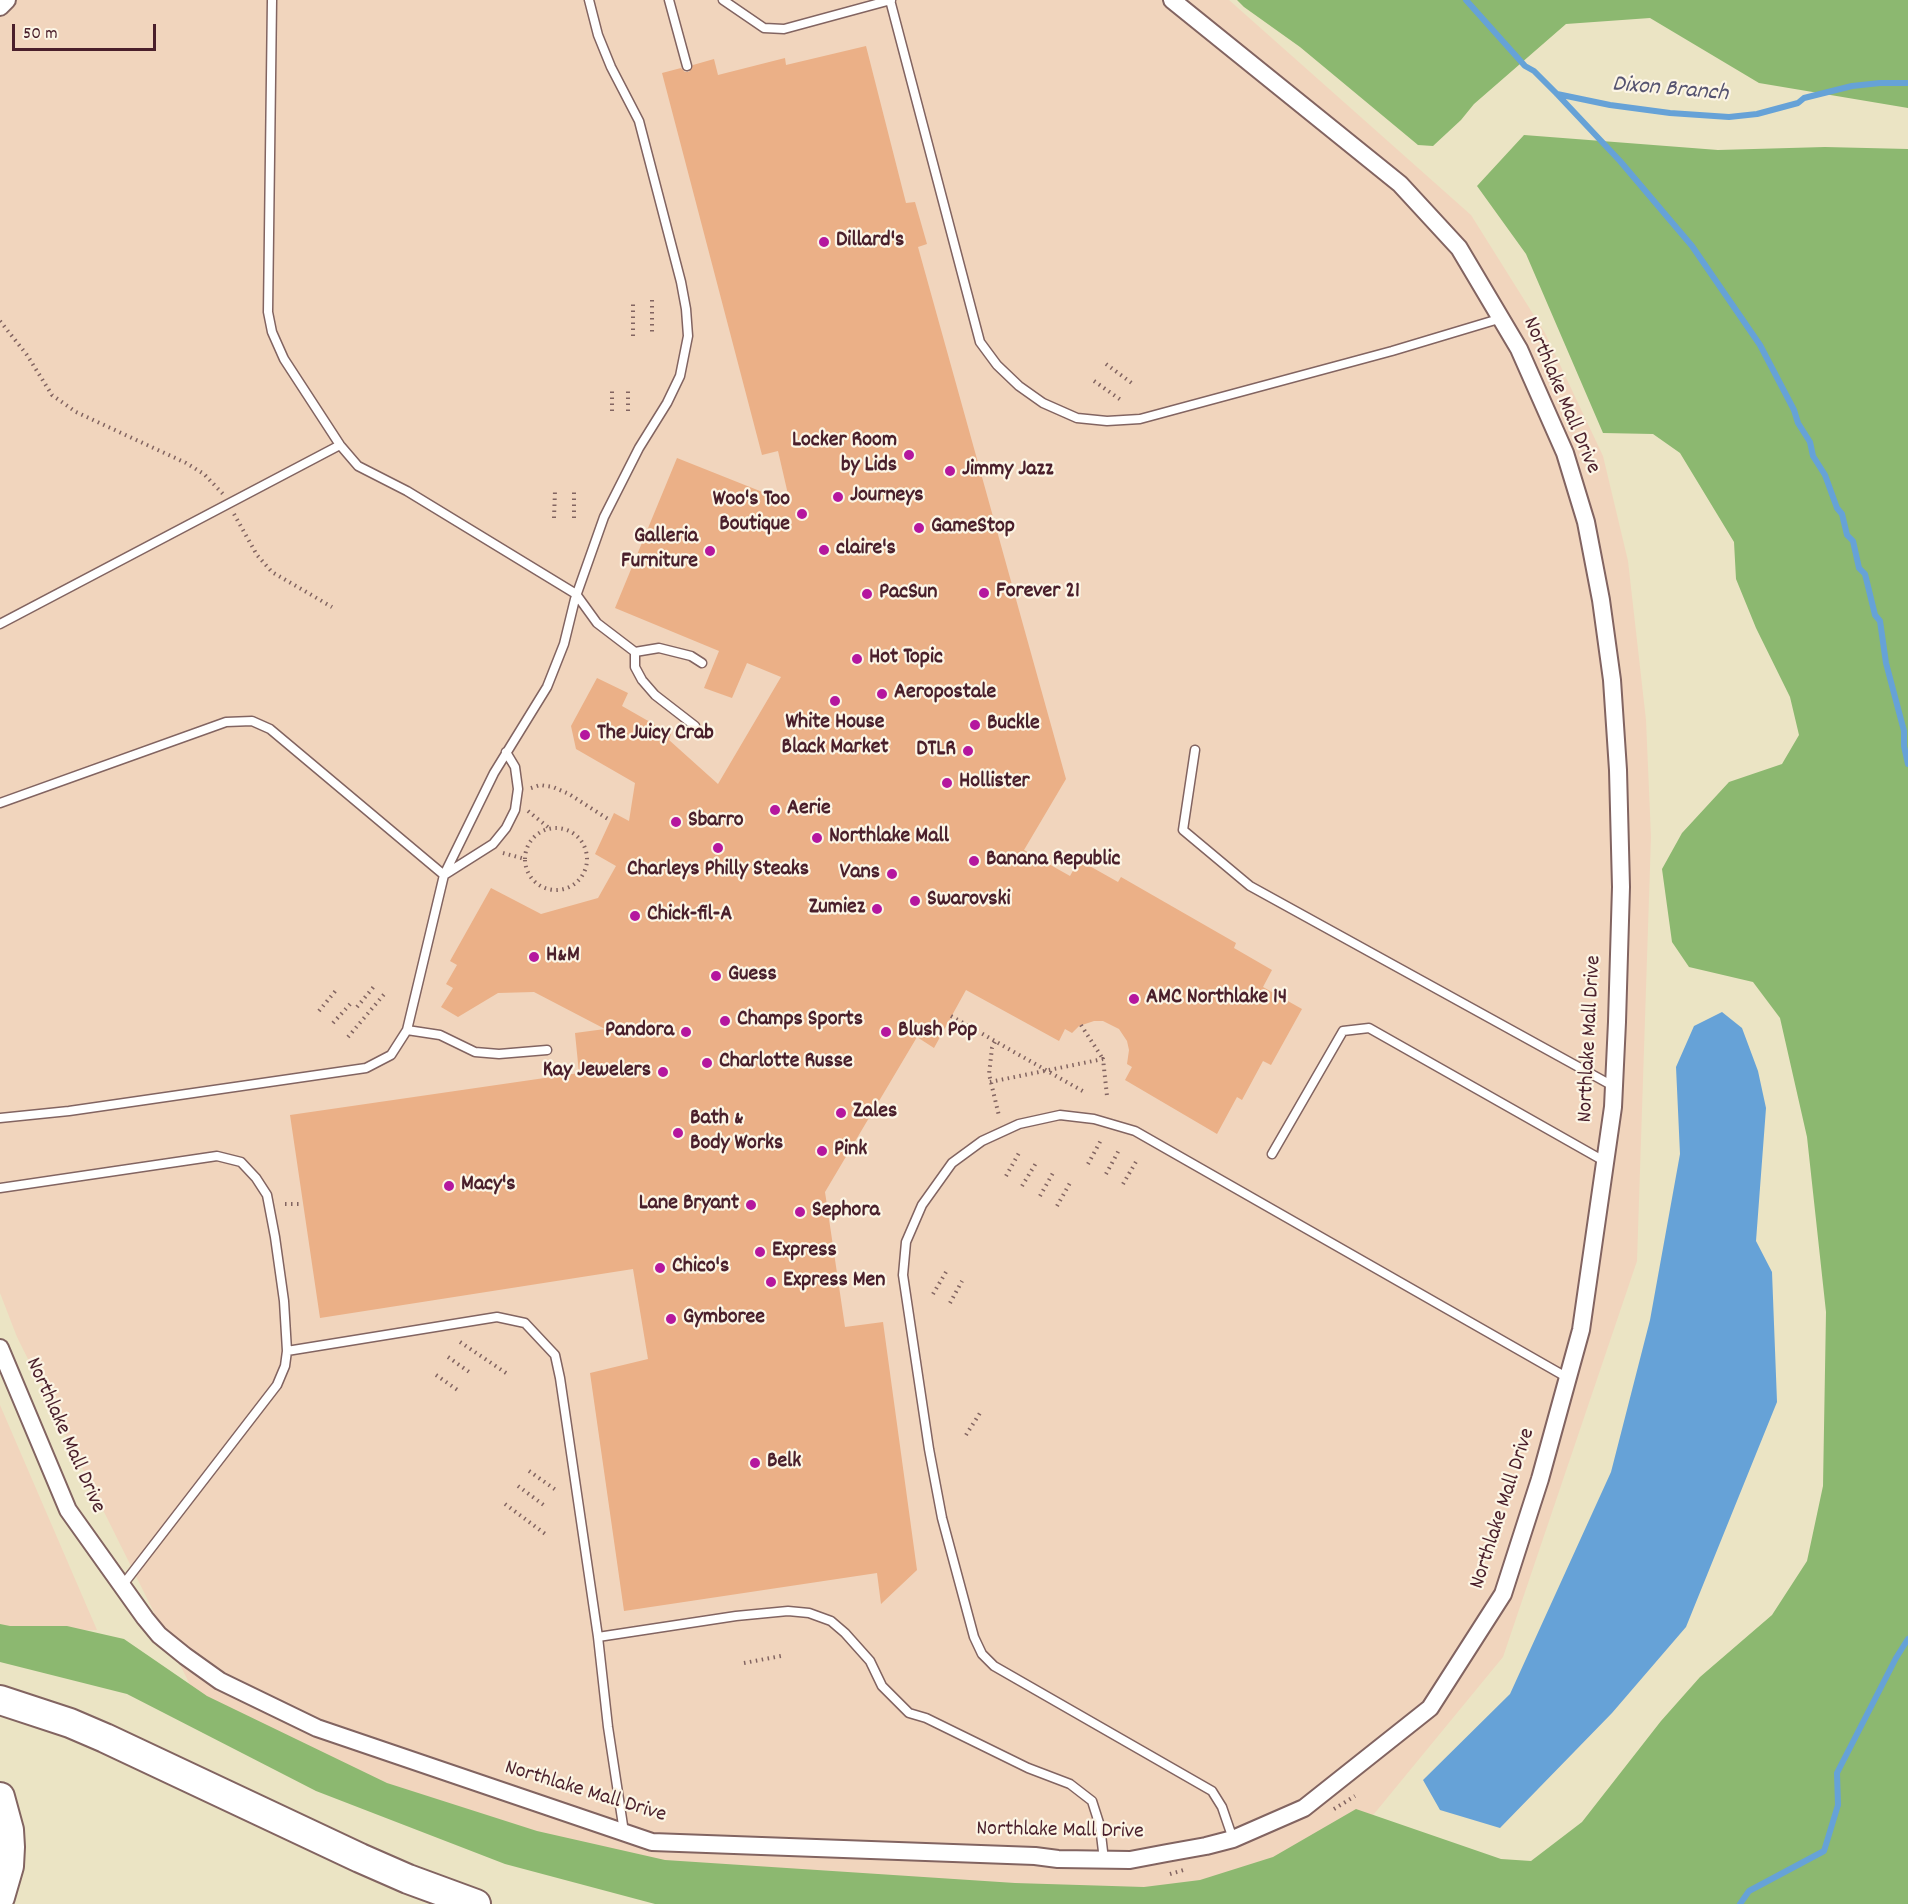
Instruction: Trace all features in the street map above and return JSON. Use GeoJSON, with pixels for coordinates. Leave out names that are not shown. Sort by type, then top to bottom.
{"type":"FeatureCollection","features":[{"type":"Feature","properties":{"kind":"highway"},"geometry":{"type":"LineString","coordinates":[[0,1700],[28,1708],[96,1734],[360,1858],[408,1879],[476,1904]]}},
{"type":"Feature","properties":{"kind":"highway"},"geometry":{"type":"LineString","coordinates":[[0,1797],[9,1830],[10,1847],[9,1866],[0,1898]]}},
{"type":"Feature","properties":{"kind":"street"},"geometry":{"type":"LineString","coordinates":[[0,7],[8,0]]}},
{"type":"Feature","properties":{"kind":"street","name":"Northlake Mall Drive"},"geometry":{"type":"LineString","coordinates":[[0,1348],[68,1510],[159,1635],[185,1656],[220,1681],[334,1735],[652,1842],[1130,1860],[1233,1839],[1304,1808],[1430,1708],[1503,1594],[1540,1479],[1581,1330],[1612,1107],[1621,887],[1613,692],[1601,600],[1586,522],[1565,453],[1519,349],[1459,248],[1400,184],[1172,0]]}},
{"type":"Feature","properties":{"kind":"lane"},"geometry":{"type":"LineString","coordinates":[[272,0],[268,312],[272,332],[284,359],[340,445],[358,466],[407,491],[576,594],[597,622],[635,652],[659,648],[691,656],[702,663]]}},
{"type":"Feature","properties":{"kind":"lane"},"geometry":{"type":"LineString","coordinates":[[0,1118],[69,1111],[366,1068],[391,1055],[407,1030],[444,875],[494,773],[547,687],[564,644],[576,594],[611,501],[680,376],[688,336],[687,309],[681,282],[639,121],[611,67],[598,35],[589,0]]}},
{"type":"Feature","properties":{"kind":"lane"},"geometry":{"type":"LineString","coordinates":[[669,0],[687,66]]}},
{"type":"Feature","properties":{"kind":"lane"},"geometry":{"type":"LineString","coordinates":[[723,0],[764,28],[784,29],[890,0],[980,342],[997,364],[1019,386],[1043,403],[1077,417],[1107,421],[1140,419],[1392,351],[1502,318]]}},
{"type":"Feature","properties":{"kind":"lane"},"geometry":{"type":"LineString","coordinates":[[0,624],[340,445]]}},
{"type":"Feature","properties":{"kind":"lane"},"geometry":{"type":"LineString","coordinates":[[635,652],[635,667],[642,680],[655,695],[694,726]]}},
{"type":"Feature","properties":{"kind":"lane"},"geometry":{"type":"LineString","coordinates":[[0,803],[226,722],[252,721],[270,729],[444,875]]}},
{"type":"Feature","properties":{"kind":"lane"},"geometry":{"type":"LineString","coordinates":[[1195,750],[1183,830],[1250,886],[1613,1086]]}},
{"type":"Feature","properties":{"kind":"lane"},"geometry":{"type":"LineString","coordinates":[[444,875],[493,844],[506,828],[515,810],[518,789],[515,767],[506,752]]}},
{"type":"Feature","properties":{"kind":"lane"},"geometry":{"type":"LineString","coordinates":[[1272,1154],[1343,1031],[1369,1028],[1604,1161]]}},
{"type":"Feature","properties":{"kind":"lane"},"geometry":{"type":"LineString","coordinates":[[407,1030],[440,1035],[475,1052],[499,1054],[547,1050]]}},
{"type":"Feature","properties":{"kind":"lane"},"geometry":{"type":"LineString","coordinates":[[1233,1839],[1222,1808],[1212,1791],[994,1666],[982,1654],[974,1637],[942,1518],[929,1449],[903,1275],[906,1242],[922,1205],[952,1163],[982,1141],[1019,1124],[1060,1115],[1094,1119],[1135,1131],[1569,1379]]}},
{"type":"Feature","properties":{"kind":"lane"},"geometry":{"type":"LineString","coordinates":[[0,1188],[217,1156],[241,1162],[256,1178],[267,1195],[284,1301],[287,1351],[285,1366],[277,1384],[122,1586]]}},
{"type":"Feature","properties":{"kind":"lane"},"geometry":{"type":"LineString","coordinates":[[287,1351],[497,1317],[525,1323],[555,1355],[598,1637],[608,1727],[624,1832]]}},
{"type":"Feature","properties":{"kind":"lane"},"geometry":{"type":"LineString","coordinates":[[598,1637],[736,1616],[788,1611],[809,1613],[831,1620],[870,1662],[882,1686],[909,1713],[926,1718],[1028,1768],[1070,1784],[1092,1801],[1100,1826],[1104,1860]]}},
{"type":"Feature","properties":{"kind":"path"},"geometry":{"type":"LineString","coordinates":[[633,300],[633,336]]}},
{"type":"Feature","properties":{"kind":"path"},"geometry":{"type":"LineString","coordinates":[[652,300],[652,336]]}},
{"type":"Feature","properties":{"kind":"path"},"geometry":{"type":"LineString","coordinates":[[0,321],[27,355],[52,394],[76,412],[195,469],[218,488],[257,555],[272,572],[332,607]]}},
{"type":"Feature","properties":{"kind":"path"},"geometry":{"type":"LineString","coordinates":[[1106,364],[1133,384]]}},
{"type":"Feature","properties":{"kind":"path"},"geometry":{"type":"LineString","coordinates":[[1094,381],[1121,400]]}},
{"type":"Feature","properties":{"kind":"path"},"geometry":{"type":"LineString","coordinates":[[612,388],[612,411]]}},
{"type":"Feature","properties":{"kind":"path"},"geometry":{"type":"LineString","coordinates":[[628,388],[628,411]]}},
{"type":"Feature","properties":{"kind":"path"},"geometry":{"type":"LineString","coordinates":[[554,518],[555,491]]}},
{"type":"Feature","properties":{"kind":"path"},"geometry":{"type":"LineString","coordinates":[[574,491],[574,518]]}},
{"type":"Feature","properties":{"kind":"path"},"geometry":{"type":"LineString","coordinates":[[530,788],[540,785],[553,787],[569,794],[611,821]]}},
{"type":"Feature","properties":{"kind":"path"},"geometry":{"type":"LineString","coordinates":[[527,811],[549,828]]}},
{"type":"Feature","properties":{"kind":"path"},"geometry":{"type":"LineString","coordinates":[[559,827],[568,830],[583,842],[588,862],[580,880],[561,890],[551,890],[540,886],[532,879],[525,859],[532,838],[549,828],[559,827]]}},
{"type":"Feature","properties":{"kind":"path"},"geometry":{"type":"LineString","coordinates":[[502,853],[525,859]]}},
{"type":"Feature","properties":{"kind":"path"},"geometry":{"type":"LineString","coordinates":[[357,1007],[376,984]]}},
{"type":"Feature","properties":{"kind":"path"},"geometry":{"type":"LineString","coordinates":[[319,1011],[337,989]]}},
{"type":"Feature","properties":{"kind":"path"},"geometry":{"type":"LineString","coordinates":[[348,1036],[386,992]]}},
{"type":"Feature","properties":{"kind":"path"},"geometry":{"type":"LineString","coordinates":[[333,1023],[352,1002]]}},
{"type":"Feature","properties":{"kind":"path"},"geometry":{"type":"LineString","coordinates":[[951,1016],[1086,1093]]}},
{"type":"Feature","properties":{"kind":"path"},"geometry":{"type":"LineString","coordinates":[[1081,1025],[1103,1059],[1107,1096]]}},
{"type":"Feature","properties":{"kind":"path"},"geometry":{"type":"LineString","coordinates":[[996,1042],[990,1058],[990,1082],[999,1116]]}},
{"type":"Feature","properties":{"kind":"path"},"geometry":{"type":"LineString","coordinates":[[990,1082],[1103,1059]]}},
{"type":"Feature","properties":{"kind":"path"},"geometry":{"type":"LineString","coordinates":[[1088,1164],[1101,1140]]}},
{"type":"Feature","properties":{"kind":"path"},"geometry":{"type":"LineString","coordinates":[[1106,1174],[1119,1150]]}},
{"type":"Feature","properties":{"kind":"path"},"geometry":{"type":"LineString","coordinates":[[1005,1176],[1019,1154]]}},
{"type":"Feature","properties":{"kind":"path"},"geometry":{"type":"LineString","coordinates":[[1123,1184],[1137,1160]]}},
{"type":"Feature","properties":{"kind":"path"},"geometry":{"type":"LineString","coordinates":[[1022,1186],[1036,1163]]}},
{"type":"Feature","properties":{"kind":"path"},"geometry":{"type":"LineString","coordinates":[[1040,1196],[1053,1173]]}},
{"type":"Feature","properties":{"kind":"path"},"geometry":{"type":"LineString","coordinates":[[1057,1206],[1070,1183]]}},
{"type":"Feature","properties":{"kind":"path"},"geometry":{"type":"LineString","coordinates":[[285,1204],[303,1204]]}},
{"type":"Feature","properties":{"kind":"path"},"geometry":{"type":"LineString","coordinates":[[933,1294],[946,1272]]}},
{"type":"Feature","properties":{"kind":"path"},"geometry":{"type":"LineString","coordinates":[[950,1303],[962,1281]]}},
{"type":"Feature","properties":{"kind":"path"},"geometry":{"type":"LineString","coordinates":[[460,1342],[509,1375]]}},
{"type":"Feature","properties":{"kind":"path"},"geometry":{"type":"LineString","coordinates":[[448,1357],[472,1374]]}},
{"type":"Feature","properties":{"kind":"path"},"geometry":{"type":"LineString","coordinates":[[436,1375],[459,1391]]}},
{"type":"Feature","properties":{"kind":"path"},"geometry":{"type":"LineString","coordinates":[[966,1435],[980,1413]]}},
{"type":"Feature","properties":{"kind":"path"},"geometry":{"type":"LineString","coordinates":[[529,1471],[556,1490]]}},
{"type":"Feature","properties":{"kind":"path"},"geometry":{"type":"LineString","coordinates":[[518,1486],[545,1506]]}},
{"type":"Feature","properties":{"kind":"path"},"geometry":{"type":"LineString","coordinates":[[505,1504],[548,1536]]}},
{"type":"Feature","properties":{"kind":"path"},"geometry":{"type":"LineString","coordinates":[[744,1663],[782,1656]]}},
{"type":"Feature","properties":{"kind":"shaded area"},"geometry":{"type":"Polygon","coordinates":[[[0,0],[1229,0],[1471,215],[1545,333],[1603,456],[1628,561],[1646,720],[1651,837],[1637,1261],[1503,1657],[1300,1904],[644,1874],[212,1729],[17,1337],[0,1293],[0,0]]]}},
{"type":"Feature","properties":{"kind":"shaded area"},"geometry":{"type":"Polygon","coordinates":[[[0,1405],[97,1630],[0,1632],[0,1405]]]}},
{"type":"Feature","properties":{"kind":"green space"},"geometry":{"type":"Polygon","coordinates":[[[1237,0],[1908,0],[1908,108],[1759,83],[1650,18],[1566,24],[1474,104],[1461,120],[1433,146],[1418,145],[1300,47],[1237,0]]]}},
{"type":"Feature","properties":{"kind":"green space"},"geometry":{"type":"Polygon","coordinates":[[[1524,135],[1718,150],[1825,147],[1908,149],[1908,1904],[655,1904],[505,1864],[316,1791],[127,1694],[0,1662],[0,1624],[67,1626],[124,1639],[207,1696],[387,1783],[537,1831],[665,1860],[1015,1883],[1144,1887],[1200,1880],[1273,1857],[1356,1809],[1501,1859],[1531,1861],[1582,1822],[1661,1721],[1700,1677],[1772,1615],[1807,1561],[1823,1486],[1826,1312],[1807,1137],[1780,1018],[1753,982],[1689,967],[1672,942],[1662,869],[1682,833],[1729,782],[1782,764],[1799,735],[1790,697],[1756,628],[1736,579],[1734,542],[1680,453],[1653,434],[1603,433],[1526,254],[1477,186],[1524,135]]]}},
{"type":"Feature","properties":{"kind":"water"},"geometry":{"type":"Polygon","coordinates":[[[1722,1012],[1742,1028],[1758,1071],[1766,1108],[1756,1241],[1772,1272],[1777,1402],[1686,1627],[1612,1713],[1500,1828],[1440,1810],[1423,1780],[1510,1694],[1611,1472],[1650,1320],[1680,1154],[1676,1067],[1694,1026],[1722,1012]]]}},
{"type":"Feature","properties":{"kind":"building","name":"Northlake Mall"},"geometry":{"type":"Polygon","coordinates":[[[866,46],[906,203],[915,202],[927,244],[918,247],[1066,779],[1024,850],[1070,876],[1079,860],[1118,882],[1121,877],[1236,943],[1234,948],[1272,970],[1263,987],[1302,1009],[1271,1065],[1263,1061],[1242,1100],[1237,1097],[1217,1134],[1125,1080],[1132,1067],[1127,1064],[1129,1050],[1127,1041],[1119,1029],[1103,1021],[1094,1021],[1079,1026],[1072,1033],[1065,1029],[1059,1041],[966,990],[934,1048],[917,1037],[825,1192],[845,1327],[883,1322],[917,1570],[881,1604],[877,1573],[624,1611],[590,1373],[648,1359],[633,1269],[320,1318],[290,1115],[579,1073],[575,1033],[605,1029],[534,992],[498,993],[458,1017],[441,1007],[453,988],[446,984],[457,965],[450,961],[491,888],[541,914],[598,898],[616,866],[595,854],[614,813],[629,821],[635,783],[576,749],[571,726],[597,678],[628,693],[622,706],[671,734],[669,740],[718,784],[781,677],[747,663],[732,698],[704,688],[719,651],[615,608],[677,458],[790,503],[778,451],[762,455],[662,73],[681,68],[689,72],[693,65],[714,59],[718,75],[785,58],[786,65],[866,46]]]}},
{"type":"Feature","properties":{"kind":"waterway"},"geometry":{"type":"LineString","coordinates":[[1466,0],[1525,66],[1534,71],[1620,161],[1692,246],[1760,345],[1794,410],[1798,423],[1810,442],[1813,456],[1825,475],[1837,508],[1842,514],[1847,535],[1853,541],[1859,568],[1865,574],[1875,615],[1880,621],[1886,663],[1904,731],[1904,746],[1908,764]]}},
{"type":"Feature","properties":{"kind":"waterway","name":"Dixon Branch"},"geometry":{"type":"LineString","coordinates":[[1557,94],[1610,105],[1670,113],[1729,117],[1757,114],[1798,103],[1804,98],[1852,86],[1908,83]]}},
{"type":"Feature","properties":{"kind":"waterway"},"geometry":{"type":"LineString","coordinates":[[1740,1904],[1749,1891],[1824,1851],[1838,1805],[1837,1773],[1908,1639]]}},
{"type":"Feature","properties":{"kind":"place","name":"Dillard's"},"geometry":{"type":"Point","coordinates":[824,242]}},
{"type":"Feature","properties":{"kind":"place","name":"Locker Room by Lids"},"geometry":{"type":"Point","coordinates":[909,455]}},
{"type":"Feature","properties":{"kind":"place","name":"Jimmy Jazz"},"geometry":{"type":"Point","coordinates":[950,471]}},
{"type":"Feature","properties":{"kind":"place","name":"Journeys"},"geometry":{"type":"Point","coordinates":[838,497]}},
{"type":"Feature","properties":{"kind":"place","name":"Woo's Too Boutique"},"geometry":{"type":"Point","coordinates":[802,514]}},
{"type":"Feature","properties":{"kind":"place","name":"GameStop"},"geometry":{"type":"Point","coordinates":[919,528]}},
{"type":"Feature","properties":{"kind":"place","name":"claire's"},"geometry":{"type":"Point","coordinates":[824,550]}},
{"type":"Feature","properties":{"kind":"place","name":"Galleria Furniture"},"geometry":{"type":"Point","coordinates":[710,551]}},
{"type":"Feature","properties":{"kind":"place","name":"Forever 21"},"geometry":{"type":"Point","coordinates":[984,593]}},
{"type":"Feature","properties":{"kind":"place","name":"PacSun"},"geometry":{"type":"Point","coordinates":[867,594]}},
{"type":"Feature","properties":{"kind":"place","name":"Hot Topic"},"geometry":{"type":"Point","coordinates":[857,659]}},
{"type":"Feature","properties":{"kind":"place","name":"Aeropostale"},"geometry":{"type":"Point","coordinates":[882,694]}},
{"type":"Feature","properties":{"kind":"place","name":"White House Black Market"},"geometry":{"type":"Point","coordinates":[835,701]}},
{"type":"Feature","properties":{"kind":"place","name":"Buckle"},"geometry":{"type":"Point","coordinates":[975,725]}},
{"type":"Feature","properties":{"kind":"place","name":"The Juicy Crab"},"geometry":{"type":"Point","coordinates":[585,735]}},
{"type":"Feature","properties":{"kind":"place","name":"DTLR"},"geometry":{"type":"Point","coordinates":[968,751]}},
{"type":"Feature","properties":{"kind":"place","name":"Hollister"},"geometry":{"type":"Point","coordinates":[947,783]}},
{"type":"Feature","properties":{"kind":"place","name":"Aerie"},"geometry":{"type":"Point","coordinates":[775,810]}},
{"type":"Feature","properties":{"kind":"place","name":"Sbarro"},"geometry":{"type":"Point","coordinates":[676,822]}},
{"type":"Feature","properties":{"kind":"place","name":"Northlake Mall"},"geometry":{"type":"Point","coordinates":[817,838]}},
{"type":"Feature","properties":{"kind":"place","name":"Charleys Philly Steaks"},"geometry":{"type":"Point","coordinates":[718,848]}},
{"type":"Feature","properties":{"kind":"place","name":"Banana Republic"},"geometry":{"type":"Point","coordinates":[974,861]}},
{"type":"Feature","properties":{"kind":"place","name":"Vans"},"geometry":{"type":"Point","coordinates":[892,874]}},
{"type":"Feature","properties":{"kind":"place","name":"Swarovski"},"geometry":{"type":"Point","coordinates":[915,901]}},
{"type":"Feature","properties":{"kind":"place","name":"Zumiez"},"geometry":{"type":"Point","coordinates":[877,909]}},
{"type":"Feature","properties":{"kind":"place","name":"Chick-fil-A"},"geometry":{"type":"Point","coordinates":[635,916]}},
{"type":"Feature","properties":{"kind":"place","name":"H&M"},"geometry":{"type":"Point","coordinates":[534,957]}},
{"type":"Feature","properties":{"kind":"place","name":"Guess"},"geometry":{"type":"Point","coordinates":[716,976]}},
{"type":"Feature","properties":{"kind":"place","name":"AMC Northlake 14"},"geometry":{"type":"Point","coordinates":[1134,999]}},
{"type":"Feature","properties":{"kind":"place","name":"Champs Sports"},"geometry":{"type":"Point","coordinates":[725,1021]}},
{"type":"Feature","properties":{"kind":"place","name":"Pandora"},"geometry":{"type":"Point","coordinates":[686,1032]}},
{"type":"Feature","properties":{"kind":"place","name":"Blush Pop"},"geometry":{"type":"Point","coordinates":[886,1032]}},
{"type":"Feature","properties":{"kind":"place","name":"Charlotte Russe"},"geometry":{"type":"Point","coordinates":[707,1063]}},
{"type":"Feature","properties":{"kind":"place","name":"Kay Jewelers"},"geometry":{"type":"Point","coordinates":[663,1072]}},
{"type":"Feature","properties":{"kind":"place","name":"Zales"},"geometry":{"type":"Point","coordinates":[841,1113]}},
{"type":"Feature","properties":{"kind":"place","name":"Bath & Body Works"},"geometry":{"type":"Point","coordinates":[678,1133]}},
{"type":"Feature","properties":{"kind":"place","name":"Pink"},"geometry":{"type":"Point","coordinates":[822,1151]}},
{"type":"Feature","properties":{"kind":"place","name":"Macy's"},"geometry":{"type":"Point","coordinates":[449,1186]}},
{"type":"Feature","properties":{"kind":"place","name":"Lane Bryant"},"geometry":{"type":"Point","coordinates":[751,1205]}},
{"type":"Feature","properties":{"kind":"place","name":"Sephora"},"geometry":{"type":"Point","coordinates":[800,1212]}},
{"type":"Feature","properties":{"kind":"place","name":"Express"},"geometry":{"type":"Point","coordinates":[760,1252]}},
{"type":"Feature","properties":{"kind":"place","name":"Chico's"},"geometry":{"type":"Point","coordinates":[660,1268]}},
{"type":"Feature","properties":{"kind":"place","name":"Express Men"},"geometry":{"type":"Point","coordinates":[771,1282]}},
{"type":"Feature","properties":{"kind":"place","name":"Gymboree"},"geometry":{"type":"Point","coordinates":[671,1319]}},
{"type":"Feature","properties":{"kind":"place","name":"Belk"},"geometry":{"type":"Point","coordinates":[755,1463]}}]}
